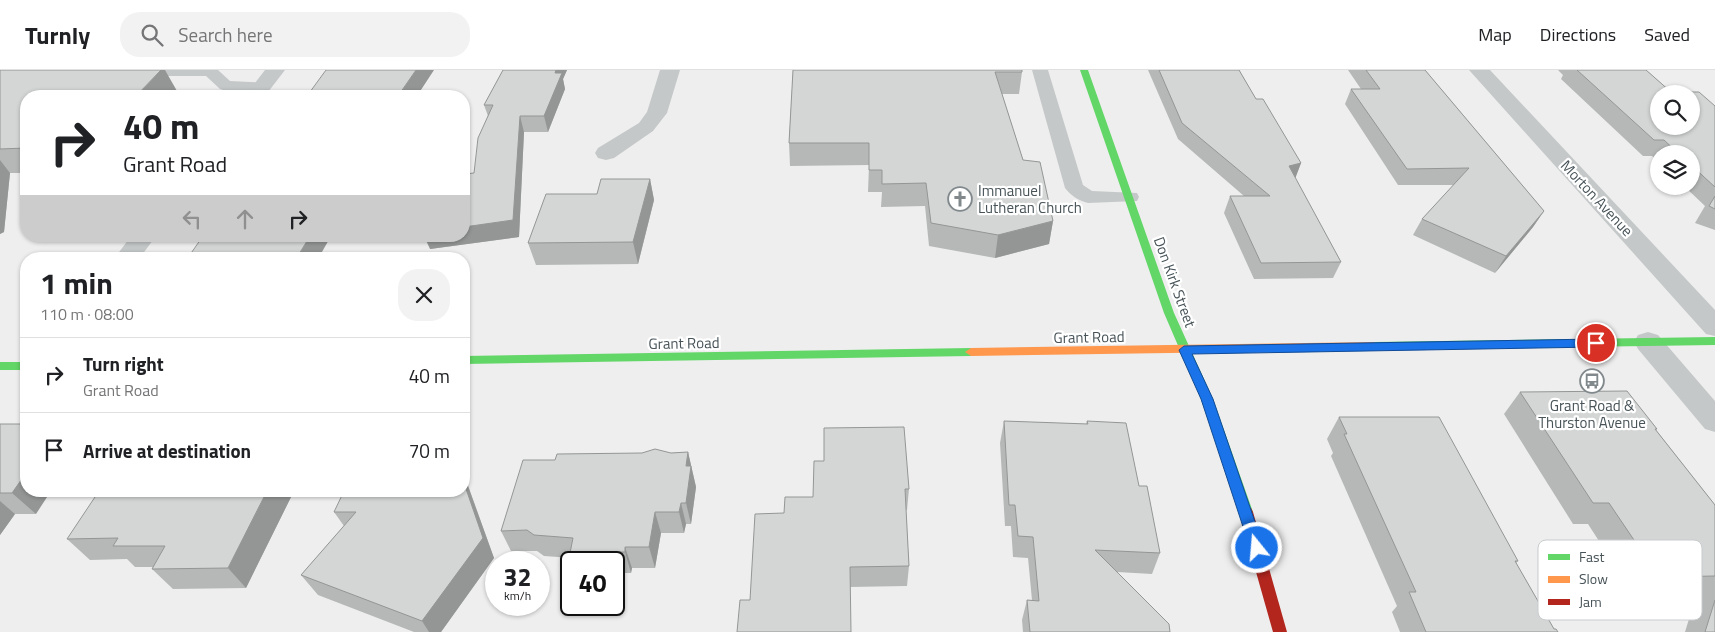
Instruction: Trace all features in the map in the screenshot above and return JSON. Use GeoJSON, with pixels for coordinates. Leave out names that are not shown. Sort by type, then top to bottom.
{"type":"FeatureCollection","features":[{"type":"Feature","properties":{"kind":"main road","name":"Don Kirk Street"},"geometry":{"type":"LineString","coordinates":[[1084,70],[1169,313],[1207,399],[1253,531],[1280,632]]}},
{"type":"Feature","properties":{"kind":"main road","name":"Grant Road"},"geometry":{"type":"LineString","coordinates":[[470,360],[1715,341]]}},
{"type":"Feature","properties":{"kind":"main road"},"geometry":{"type":"LineString","coordinates":[[0,366],[20,366]]}},
{"type":"Feature","properties":{"kind":"street"},"geometry":{"type":"LineString","coordinates":[[260,90],[275,70]]}},
{"type":"Feature","properties":{"kind":"street"},"geometry":{"type":"LineString","coordinates":[[606,153],[646,127],[657,113],[670,70]]}},
{"type":"Feature","properties":{"kind":"street","name":"Morton Avenue"},"geometry":{"type":"LineString","coordinates":[[1479,70],[1715,327]]}},
{"type":"Feature","properties":{"kind":"street"},"geometry":{"type":"LineString","coordinates":[[131,252],[139,242]]}},
{"type":"Feature","properties":{"kind":"street"},"geometry":{"type":"LineString","coordinates":[[1648,342],[1715,421]]}},
{"type":"Feature","properties":{"kind":"lane"},"geometry":{"type":"LineString","coordinates":[[1040,70],[1074,188],[1088,197],[1130,197]]}},
{"type":"Feature","properties":{"kind":"lane"},"geometry":{"type":"LineString","coordinates":[[120,71],[210,71],[226,86],[252,90]]}},
{"type":"Feature","properties":{"kind":"building"},"geometry":{"type":"Polygon","coordinates":[[[0,70],[161,70],[142,90],[20,90],[20,148],[0,149],[0,70]]]}},
{"type":"Feature","properties":{"kind":"building"},"geometry":{"type":"Polygon","coordinates":[[[326,70],[416,70],[402,90],[311,90],[326,70]]]}},
{"type":"Feature","properties":{"kind":"building"},"geometry":{"type":"Polygon","coordinates":[[[503,70],[556,70],[555,73],[562,73],[544,116],[520,116],[513,220],[470,226],[470,173],[474,173],[478,138],[493,105],[484,105],[503,70]]]}},
{"type":"Feature","properties":{"kind":"building"},"geometry":{"type":"Polygon","coordinates":[[[793,70],[1022,70],[1022,72],[995,72],[1023,160],[1040,162],[1053,221],[998,235],[931,223],[926,183],[882,184],[882,170],[869,170],[869,143],[789,143],[793,70]]]}},
{"type":"Feature","properties":{"kind":"building"},"geometry":{"type":"Polygon","coordinates":[[[1159,70],[1239,70],[1256,99],[1263,99],[1301,163],[1289,166],[1341,262],[1261,263],[1230,196],[1270,196],[1182,123],[1159,70]]]}},
{"type":"Feature","properties":{"kind":"building"},"geometry":{"type":"Polygon","coordinates":[[[1366,70],[1425,70],[1544,211],[1506,256],[1422,219],[1469,168],[1407,169],[1351,89],[1380,89],[1366,70]]]}},
{"type":"Feature","properties":{"kind":"building"},"geometry":{"type":"Polygon","coordinates":[[[1577,70],[1646,70],[1663,85],[1650,85],[1650,135],[1700,135],[1700,93],[1715,106],[1715,187],[1700,173],[1700,145],[1669,145],[1664,140],[1654,140],[1577,70]]]}},
{"type":"Feature","properties":{"kind":"building"},"geometry":{"type":"Polygon","coordinates":[[[601,179],[650,179],[633,242],[528,243],[546,194],[597,194],[601,179]]]}},
{"type":"Feature","properties":{"kind":"building"},"geometry":{"type":"Polygon","coordinates":[[[1715,196],[1715,209],[1709,206],[1715,196]]]}},
{"type":"Feature","properties":{"kind":"building"},"geometry":{"type":"Polygon","coordinates":[[[199,242],[306,242],[300,252],[192,252],[199,242]]]}},
{"type":"Feature","properties":{"kind":"building"},"geometry":{"type":"Polygon","coordinates":[[[1627,391],[1715,505],[1715,576],[1702,576],[1702,540],[1634,540],[1609,503],[1593,503],[1520,392],[1627,391]]]}},
{"type":"Feature","properties":{"kind":"building"},"geometry":{"type":"Polygon","coordinates":[[[1339,417],[1439,417],[1538,601],[1538,620],[1549,620],[1558,632],[1426,632],[1409,592],[1416,592],[1344,434],[1347,434],[1339,417]]]}},
{"type":"Feature","properties":{"kind":"building"},"geometry":{"type":"Polygon","coordinates":[[[1004,421],[1088,424],[1087,421],[1126,423],[1139,486],[1147,486],[1160,553],[1095,550],[1169,624],[1170,632],[1030,632],[1027,600],[1039,601],[1033,537],[1018,536],[1015,505],[1009,505],[1004,421]]]}},
{"type":"Feature","properties":{"kind":"building"},"geometry":{"type":"Polygon","coordinates":[[[0,424],[20,424],[20,482],[12,493],[0,493],[0,424]]]}},
{"type":"Feature","properties":{"kind":"building"},"geometry":{"type":"Polygon","coordinates":[[[904,427],[909,489],[905,489],[909,566],[850,567],[851,632],[737,632],[740,600],[750,600],[755,514],[784,513],[785,497],[813,497],[814,461],[824,461],[824,428],[904,427]]]}},
{"type":"Feature","properties":{"kind":"building"},"geometry":{"type":"Polygon","coordinates":[[[655,449],[671,453],[688,452],[686,466],[691,466],[686,503],[681,503],[679,512],[655,512],[649,547],[625,547],[625,551],[570,551],[573,538],[534,535],[527,530],[501,531],[523,460],[555,460],[557,454],[642,453],[655,449]]]}},
{"type":"Feature","properties":{"kind":"building"},"geometry":{"type":"Polygon","coordinates":[[[95,497],[264,497],[228,568],[152,569],[165,546],[113,546],[118,538],[67,539],[95,497]]]}},
{"type":"Feature","properties":{"kind":"building"},"geometry":{"type":"Polygon","coordinates":[[[341,497],[469,497],[483,538],[422,621],[301,575],[356,512],[334,512],[341,497]]]}},
{"type":"Feature","properties":{"kind":"building"},"geometry":{"type":"Polygon","coordinates":[[[1715,600],[1715,632],[1705,632],[1715,600]]]}},
{"type":"Feature","properties":{"kind":"traffic: fast"},"geometry":{"type":"LineString","coordinates":[[1084,70],[1169,313],[1207,399],[1246,512]]}},
{"type":"Feature","properties":{"kind":"traffic: fast"},"geometry":{"type":"LineString","coordinates":[[1374,346],[1715,341]]}},
{"type":"Feature","properties":{"kind":"traffic: fast"},"geometry":{"type":"LineString","coordinates":[[470,360],[971,352]]}},
{"type":"Feature","properties":{"kind":"traffic: fast"},"geometry":{"type":"LineString","coordinates":[[0,366],[20,366]]}},
{"type":"Feature","properties":{"kind":"traffic: slow"},"geometry":{"type":"LineString","coordinates":[[971,352],[1374,346]]}},
{"type":"Feature","properties":{"kind":"traffic: jam"},"geometry":{"type":"LineString","coordinates":[[1246,512],[1280,632]]}},
{"type":"Feature","properties":{"kind":"place","name":"Immanuel Lutheran Church"},"geometry":{"type":"Point","coordinates":[960,199]}},
{"type":"Feature","properties":{"kind":"place","name":"Grant Road & Thurston Avenue"},"geometry":{"type":"Point","coordinates":[1592,381]}},
{"type":"Feature","properties":{"kind":"route"},"geometry":{"type":"LineString","coordinates":[[1257,548],[1253,531],[1207,399],[1184,350],[1596,343]]}}]}
